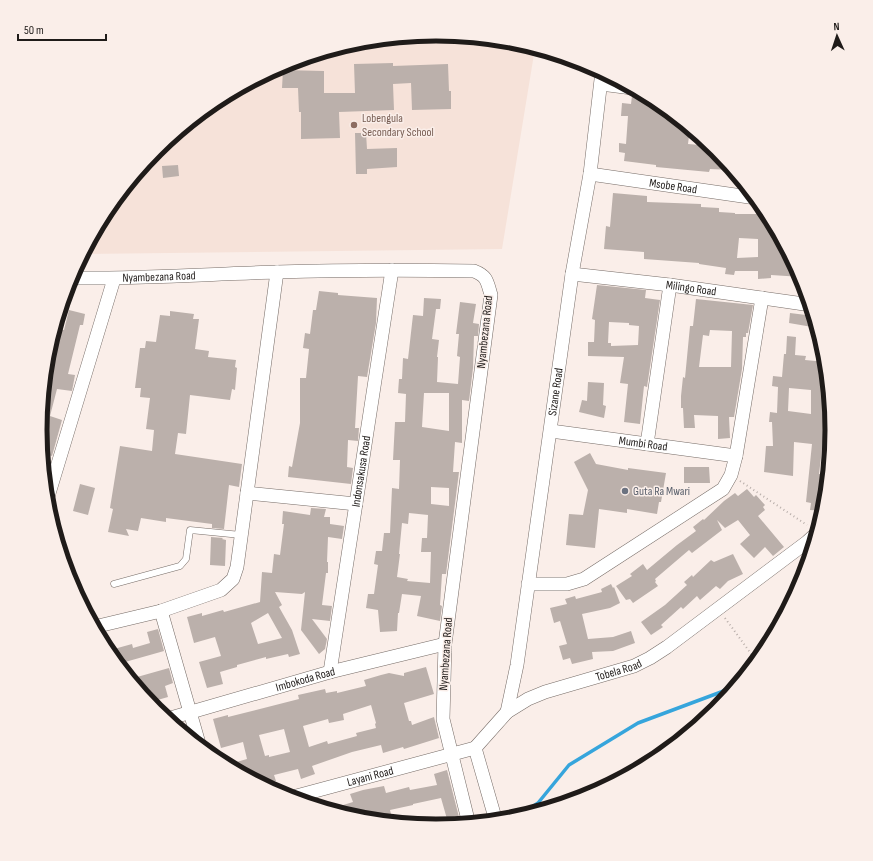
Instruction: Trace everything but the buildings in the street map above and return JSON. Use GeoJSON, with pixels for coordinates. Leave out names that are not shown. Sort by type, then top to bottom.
{"type":"FeatureCollection","features":[{"type":"Feature","properties":{"kind":"street","name":"Sizane Road"},"geometry":{"type":"LineString","coordinates":[[507,712],[517,665],[572,274],[590,174],[601,78]]}},
{"type":"Feature","properties":{"kind":"street","name":"Msobe Road"},"geometry":{"type":"LineString","coordinates":[[590,174],[749,197]]}},
{"type":"Feature","properties":{"kind":"street","name":"Nyambezana Road"},"geometry":{"type":"LineString","coordinates":[[78,278],[114,279],[277,272],[392,270],[474,271],[483,274],[491,294],[445,644],[444,719],[451,754]]}},
{"type":"Feature","properties":{"kind":"street","name":"Indonsakusa Road"},"geometry":{"type":"LineString","coordinates":[[330,672],[392,270]]}},
{"type":"Feature","properties":{"kind":"street"},"geometry":{"type":"LineString","coordinates":[[99,626],[161,611],[222,590],[233,579],[237,567],[277,272]]}},
{"type":"Feature","properties":{"kind":"street","name":"Milingo Road"},"geometry":{"type":"LineString","coordinates":[[572,274],[670,285],[805,304]]}},
{"type":"Feature","properties":{"kind":"street"},"geometry":{"type":"LineString","coordinates":[[51,487],[114,279]]}},
{"type":"Feature","properties":{"kind":"street"},"geometry":{"type":"LineString","coordinates":[[648,444],[670,285]]}},
{"type":"Feature","properties":{"kind":"street"},"geometry":{"type":"LineString","coordinates":[[528,584],[567,584],[584,579],[723,489],[731,475],[736,456],[762,298]]}},
{"type":"Feature","properties":{"kind":"street","name":"Mumbi Road"},"geometry":{"type":"LineString","coordinates":[[551,431],[736,456]]}},
{"type":"Feature","properties":{"kind":"street"},"geometry":{"type":"LineString","coordinates":[[247,493],[356,504]]}},
{"type":"Feature","properties":{"kind":"street","name":"Tobela Road"},"geometry":{"type":"LineString","coordinates":[[475,748],[507,712],[528,699],[545,692],[634,666],[650,658],[718,609],[811,537]]}},
{"type":"Feature","properties":{"kind":"street"},"geometry":{"type":"LineString","coordinates":[[161,611],[198,739]]}},
{"type":"Feature","properties":{"kind":"street","name":"Imbokoda Road"},"geometry":{"type":"LineString","coordinates":[[173,717],[330,672],[445,644]]}},
{"type":"Feature","properties":{"kind":"street"},"geometry":{"type":"LineString","coordinates":[[475,748],[495,816]]}},
{"type":"Feature","properties":{"kind":"street","name":"Layani Road"},"geometry":{"type":"LineString","coordinates":[[300,795],[475,748]]}},
{"type":"Feature","properties":{"kind":"street"},"geometry":{"type":"LineString","coordinates":[[451,754],[468,819]]}},
{"type":"Feature","properties":{"kind":"lane"},"geometry":{"type":"LineString","coordinates":[[114,584],[180,566],[186,559],[190,530],[241,535]]}},
{"type":"Feature","properties":{"kind":"path"},"geometry":{"type":"LineString","coordinates":[[731,475],[813,529]]}},
{"type":"Feature","properties":{"kind":"path"},"geometry":{"type":"LineString","coordinates":[[718,609],[753,657]]}},
{"type":"Feature","properties":{"kind":"shaded area","name":"Lobengula Secondary School"},"geometry":{"type":"Polygon","coordinates":[[[436,41],[487,44],[534,53],[502,249],[89,254],[127,193],[161,155],[199,121],[242,93],[287,71],[336,54],[386,44],[436,41]]]}},
{"type":"Feature","properties":{"kind":"waterway"},"geometry":{"type":"LineString","coordinates":[[529,809],[538,803],[569,765],[638,723],[728,688]]}},
{"type":"Feature","properties":{"kind":"place","name":"Lobengula Secondary School"},"geometry":{"type":"Point","coordinates":[354,125]}},
{"type":"Feature","properties":{"kind":"place","name":"Guta Ra Mwari"},"geometry":{"type":"Point","coordinates":[625,491]}}]}
